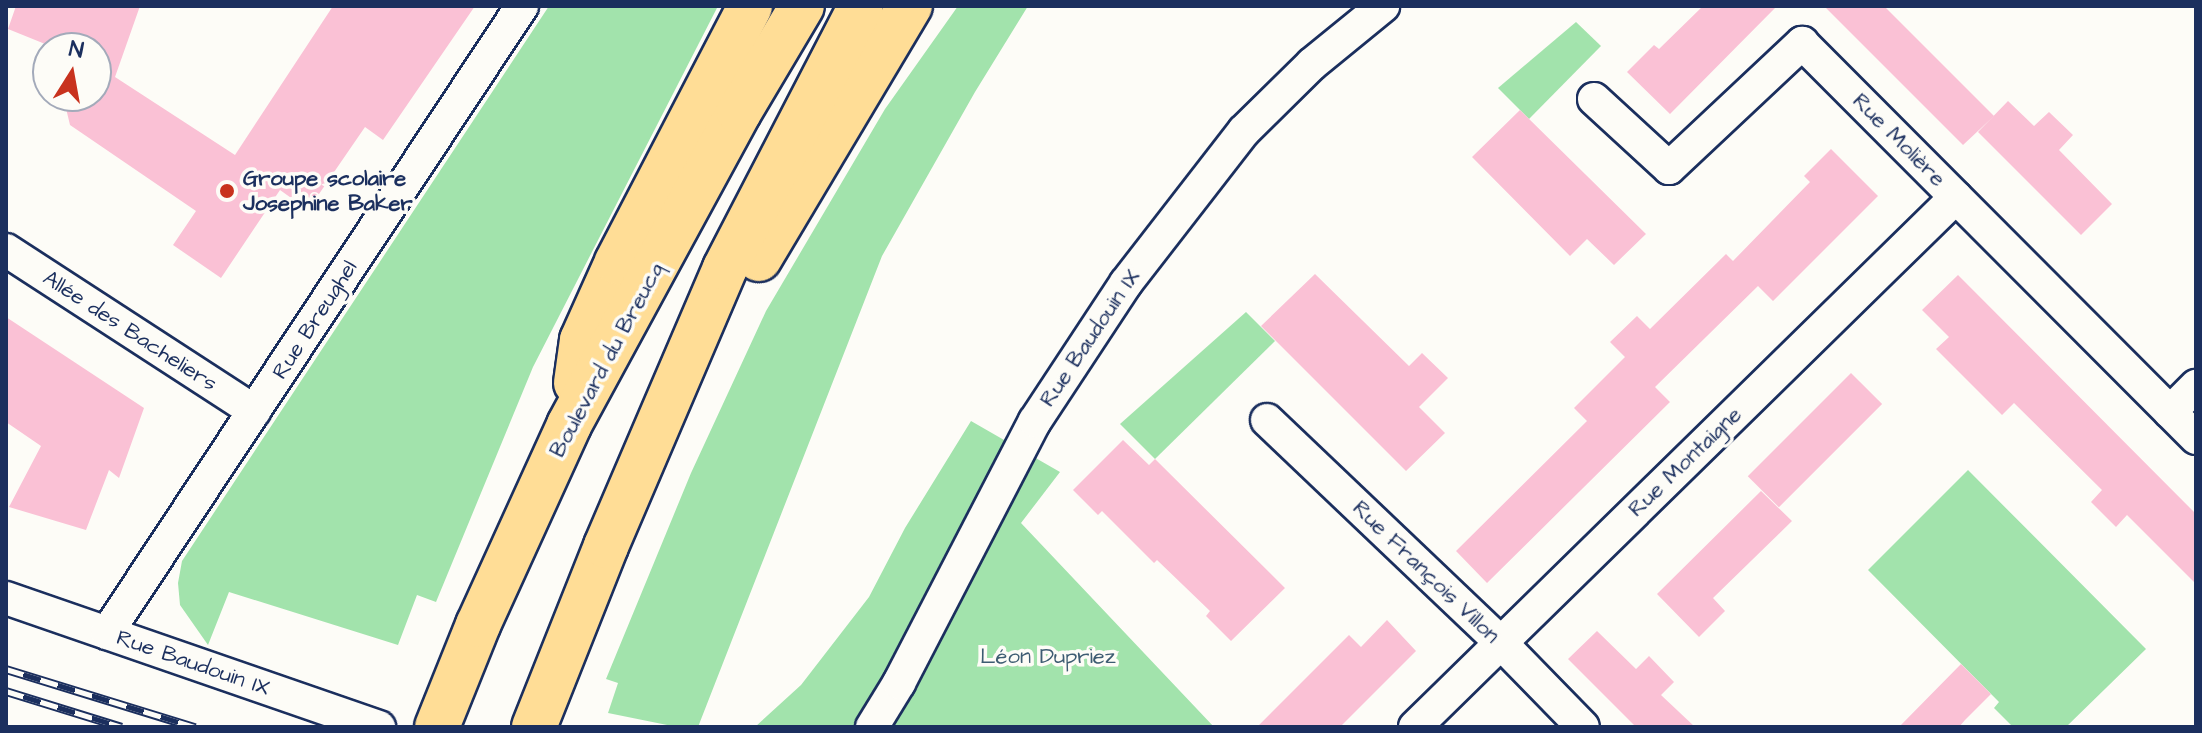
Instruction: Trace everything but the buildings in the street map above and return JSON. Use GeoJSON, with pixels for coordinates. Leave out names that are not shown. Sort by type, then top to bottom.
{"type":"FeatureCollection","features":[{"type":"Feature","properties":{"kind":"highway"},"geometry":{"type":"LineString","coordinates":[[569,425],[582,340],[617,262],[750,6]]}},
{"type":"Feature","properties":{"kind":"highway","name":"Boulevard du Breucq"},"geometry":{"type":"LineString","coordinates":[[437,727],[478,625],[569,425],[739,112],[802,6]]}},
{"type":"Feature","properties":{"kind":"highway"},"geometry":{"type":"LineString","coordinates":[[534,727],[725,268],[861,6]]}},
{"type":"Feature","properties":{"kind":"highway"},"geometry":{"type":"LineString","coordinates":[[648,448],[864,78],[910,6]]}},
{"type":"Feature","properties":{"kind":"street","name":"Rue Breughel"},"geometry":{"type":"LineString","coordinates":[[107,633],[522,6]]}},
{"type":"Feature","properties":{"kind":"street","name":"Rue Baudouin IX"},"geometry":{"type":"LineString","coordinates":[[872,727],[899,683],[1035,421],[1126,283],[1244,131],[1312,64],[1383,6]]}},
{"type":"Feature","properties":{"kind":"street","name":"Rue Molière"},"geometry":{"type":"LineString","coordinates":[[1594,99],[1669,168],[1802,43],[2196,438]]}},
{"type":"Feature","properties":{"kind":"street","name":"Rue Montaigne"},"geometry":{"type":"LineString","coordinates":[[1415,727],[1956,197]]}},
{"type":"Feature","properties":{"kind":"street","name":"Allée des Bacheliers"},"geometry":{"type":"LineString","coordinates":[[6,250],[254,411]]}},
{"type":"Feature","properties":{"kind":"street"},"geometry":{"type":"LineString","coordinates":[[2170,412],[2196,386]]}},
{"type":"Feature","properties":{"kind":"street","name":"Rue François Villon"},"geometry":{"type":"LineString","coordinates":[[1267,420],[1501,643],[1583,727]]}},
{"type":"Feature","properties":{"kind":"street","name":"Rue Baudouin IX"},"geometry":{"type":"LineString","coordinates":[[6,598],[379,727]]}},
{"type":"Feature","properties":{"kind":"green space"},"geometry":{"type":"Polygon","coordinates":[[[549,6],[718,6],[533,367],[436,602],[417,595],[398,645],[229,592],[208,645],[180,605],[178,583],[182,561],[549,6]]]}},
{"type":"Feature","properties":{"kind":"green space"},"geometry":{"type":"Polygon","coordinates":[[[958,6],[1028,6],[882,256],[698,727],[677,727],[608,713],[618,683],[606,679],[691,473],[766,311],[885,109],[958,6]]]}},
{"type":"Feature","properties":{"kind":"green space"},"geometry":{"type":"Polygon","coordinates":[[[1576,22],[1601,46],[1529,119],[1498,88],[1576,22]]]}},
{"type":"Feature","properties":{"kind":"green space"},"geometry":{"type":"Polygon","coordinates":[[[1246,312],[1275,341],[1155,459],[1120,424],[1246,312]]]}},
{"type":"Feature","properties":{"kind":"green space","name":"Léon Dupriez"},"geometry":{"type":"Polygon","coordinates":[[[971,421],[1060,472],[1021,523],[1214,727],[755,727],[801,685],[869,597],[905,528],[971,421]]]}},
{"type":"Feature","properties":{"kind":"green space"},"geometry":{"type":"Polygon","coordinates":[[[1968,470],[2146,649],[2066,727],[2013,727],[1994,708],[1999,702],[1868,570],[1968,470]]]}},
{"type":"Feature","properties":{"kind":"railway"},"geometry":{"type":"LineString","coordinates":[[6,669],[195,727]]}},
{"type":"Feature","properties":{"kind":"railway"},"geometry":{"type":"LineString","coordinates":[[6,691],[122,727]]}},
{"type":"Feature","properties":{"kind":"place","name":"Groupe scolaire Josephine Baker"},"geometry":{"type":"Point","coordinates":[227,191]}}]}
